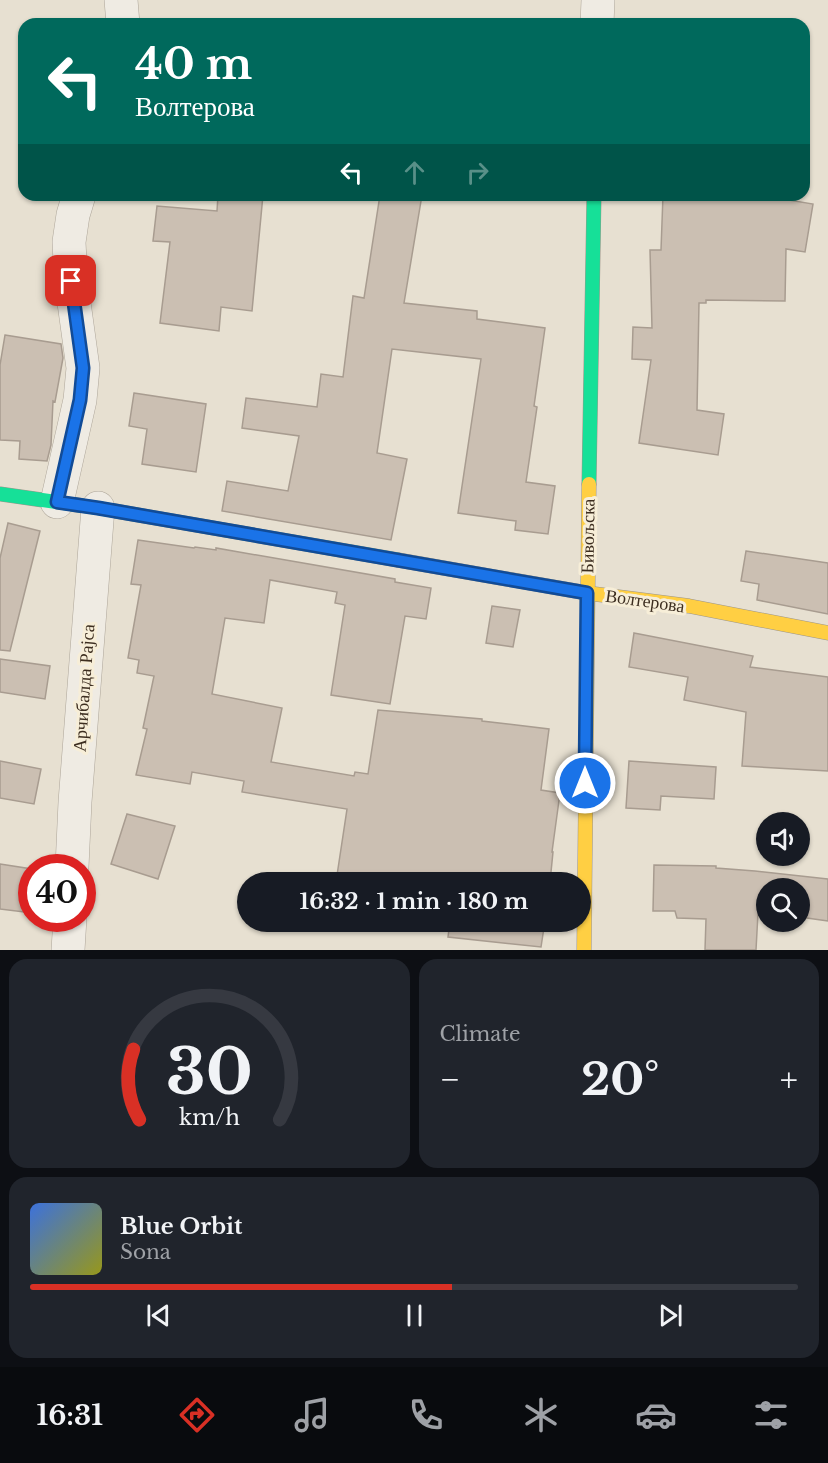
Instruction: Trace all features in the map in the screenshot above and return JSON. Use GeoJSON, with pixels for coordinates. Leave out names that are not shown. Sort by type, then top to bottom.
{"type":"FeatureCollection","features":[{"type":"Feature","properties":{"kind":"street"},"geometry":{"type":"LineString","coordinates":[[121,0],[122,18]]}},
{"type":"Feature","properties":{"kind":"street"},"geometry":{"type":"LineString","coordinates":[[597,18],[598,0]]}},
{"type":"Feature","properties":{"kind":"street"},"geometry":{"type":"LineString","coordinates":[[57,502],[80,400],[83,368],[71,281],[69,242],[77,201]]}},
{"type":"Feature","properties":{"kind":"street","name":"Бивољска"},"geometry":{"type":"LineString","coordinates":[[584,950],[594,201]]}},
{"type":"Feature","properties":{"kind":"street","name":"Волтерова"},"geometry":{"type":"LineString","coordinates":[[0,494],[98,508],[587,593],[689,606],[828,633]]}},
{"type":"Feature","properties":{"kind":"street","name":"Арчибалда Рајса"},"geometry":{"type":"LineString","coordinates":[[73,854],[98,508]]}},
{"type":"Feature","properties":{"kind":"street"},"geometry":{"type":"LineString","coordinates":[[68,950],[69,932]]}},
{"type":"Feature","properties":{"kind":"building"},"geometry":{"type":"Polygon","coordinates":[[[218,201],[262,201],[252,311],[221,307],[219,331],[160,323],[170,242],[153,241],[157,206],[217,211],[218,201]]]}},
{"type":"Feature","properties":{"kind":"building"},"geometry":{"type":"Polygon","coordinates":[[[379,201],[421,201],[404,303],[477,311],[477,319],[545,328],[526,482],[555,486],[548,534],[515,530],[516,521],[458,513],[481,359],[392,349],[377,453],[407,459],[391,540],[222,511],[227,481],[288,491],[299,436],[242,428],[246,398],[317,407],[321,374],[343,377],[353,296],[364,298],[379,201]]]}},
{"type":"Feature","properties":{"kind":"building"},"geometry":{"type":"Polygon","coordinates":[[[663,201],[795,201],[813,204],[805,252],[786,249],[785,301],[706,300],[706,303],[699,303],[697,410],[724,414],[718,455],[639,443],[651,360],[632,359],[633,327],[652,328],[650,250],[661,250],[663,201]]]}},
{"type":"Feature","properties":{"kind":"building"},"geometry":{"type":"Polygon","coordinates":[[[5,335],[61,344],[63,358],[55,402],[53,401],[51,445],[47,461],[19,459],[20,441],[0,440],[0,365],[5,335]]]}},
{"type":"Feature","properties":{"kind":"building"},"geometry":{"type":"Polygon","coordinates":[[[134,393],[206,404],[196,472],[142,464],[147,429],[129,426],[134,393]]]}},
{"type":"Feature","properties":{"kind":"building"},"geometry":{"type":"Polygon","coordinates":[[[8,523],[40,531],[10,651],[0,650],[0,558],[8,523]]]}},
{"type":"Feature","properties":{"kind":"building"},"geometry":{"type":"Polygon","coordinates":[[[138,540],[194,548],[216,550],[216,548],[395,579],[395,582],[431,588],[426,619],[405,616],[390,704],[331,695],[345,605],[335,603],[337,592],[270,580],[264,623],[225,618],[212,694],[282,708],[271,762],[354,776],[355,772],[368,774],[378,710],[482,719],[482,721],[549,729],[541,790],[560,793],[551,872],[338,872],[347,809],[242,792],[244,781],[192,772],[190,784],[136,775],[147,729],[143,728],[154,676],[137,673],[139,660],[128,658],[141,585],[131,584],[138,540]]]}},
{"type":"Feature","properties":{"kind":"building"},"geometry":{"type":"Polygon","coordinates":[[[746,551],[828,563],[828,614],[757,600],[759,584],[741,581],[746,551]]]}},
{"type":"Feature","properties":{"kind":"building"},"geometry":{"type":"Polygon","coordinates":[[[492,606],[520,610],[513,647],[486,643],[492,606]]]}},
{"type":"Feature","properties":{"kind":"building"},"geometry":{"type":"Polygon","coordinates":[[[634,633],[753,656],[750,667],[828,677],[828,771],[742,766],[746,712],[684,700],[688,677],[629,667],[634,633]]]}},
{"type":"Feature","properties":{"kind":"building"},"geometry":{"type":"Polygon","coordinates":[[[0,659],[50,666],[45,699],[0,692],[0,659]]]}},
{"type":"Feature","properties":{"kind":"building"},"geometry":{"type":"Polygon","coordinates":[[[0,761],[41,769],[34,804],[0,798],[0,761]]]}},
{"type":"Feature","properties":{"kind":"building"},"geometry":{"type":"Polygon","coordinates":[[[629,761],[716,767],[714,799],[661,796],[660,810],[626,808],[629,761]]]}},
{"type":"Feature","properties":{"kind":"building"},"geometry":{"type":"Polygon","coordinates":[[[127,814],[175,826],[158,879],[111,864],[127,814]]]}},
{"type":"Feature","properties":{"kind":"building"},"geometry":{"type":"Polygon","coordinates":[[[0,864],[18,867],[18,911],[0,909],[0,864]]]}},
{"type":"Feature","properties":{"kind":"building"},"geometry":{"type":"Polygon","coordinates":[[[654,865],[716,866],[716,868],[828,879],[828,921],[810,918],[810,878],[756,878],[756,950],[705,950],[706,919],[677,918],[675,911],[653,911],[654,865]]]}},
{"type":"Feature","properties":{"kind":"building"},"geometry":{"type":"Polygon","coordinates":[[[449,932],[543,932],[541,947],[448,937],[449,932]]]}},
{"type":"Feature","properties":{"kind":"traffic: fast"},"geometry":{"type":"LineString","coordinates":[[589,484],[594,201]]}},
{"type":"Feature","properties":{"kind":"traffic: fast"},"geometry":{"type":"LineString","coordinates":[[0,494],[98,508],[398,560]]}},
{"type":"Feature","properties":{"kind":"traffic: slow"},"geometry":{"type":"LineString","coordinates":[[584,950],[589,484]]}},
{"type":"Feature","properties":{"kind":"traffic: slow"},"geometry":{"type":"LineString","coordinates":[[398,560],[587,593],[689,606],[828,633]]}},
{"type":"Feature","properties":{"kind":"route"},"geometry":{"type":"LineString","coordinates":[[71,281],[83,368],[80,400],[57,502],[587,593],[585,783]]}}]}
